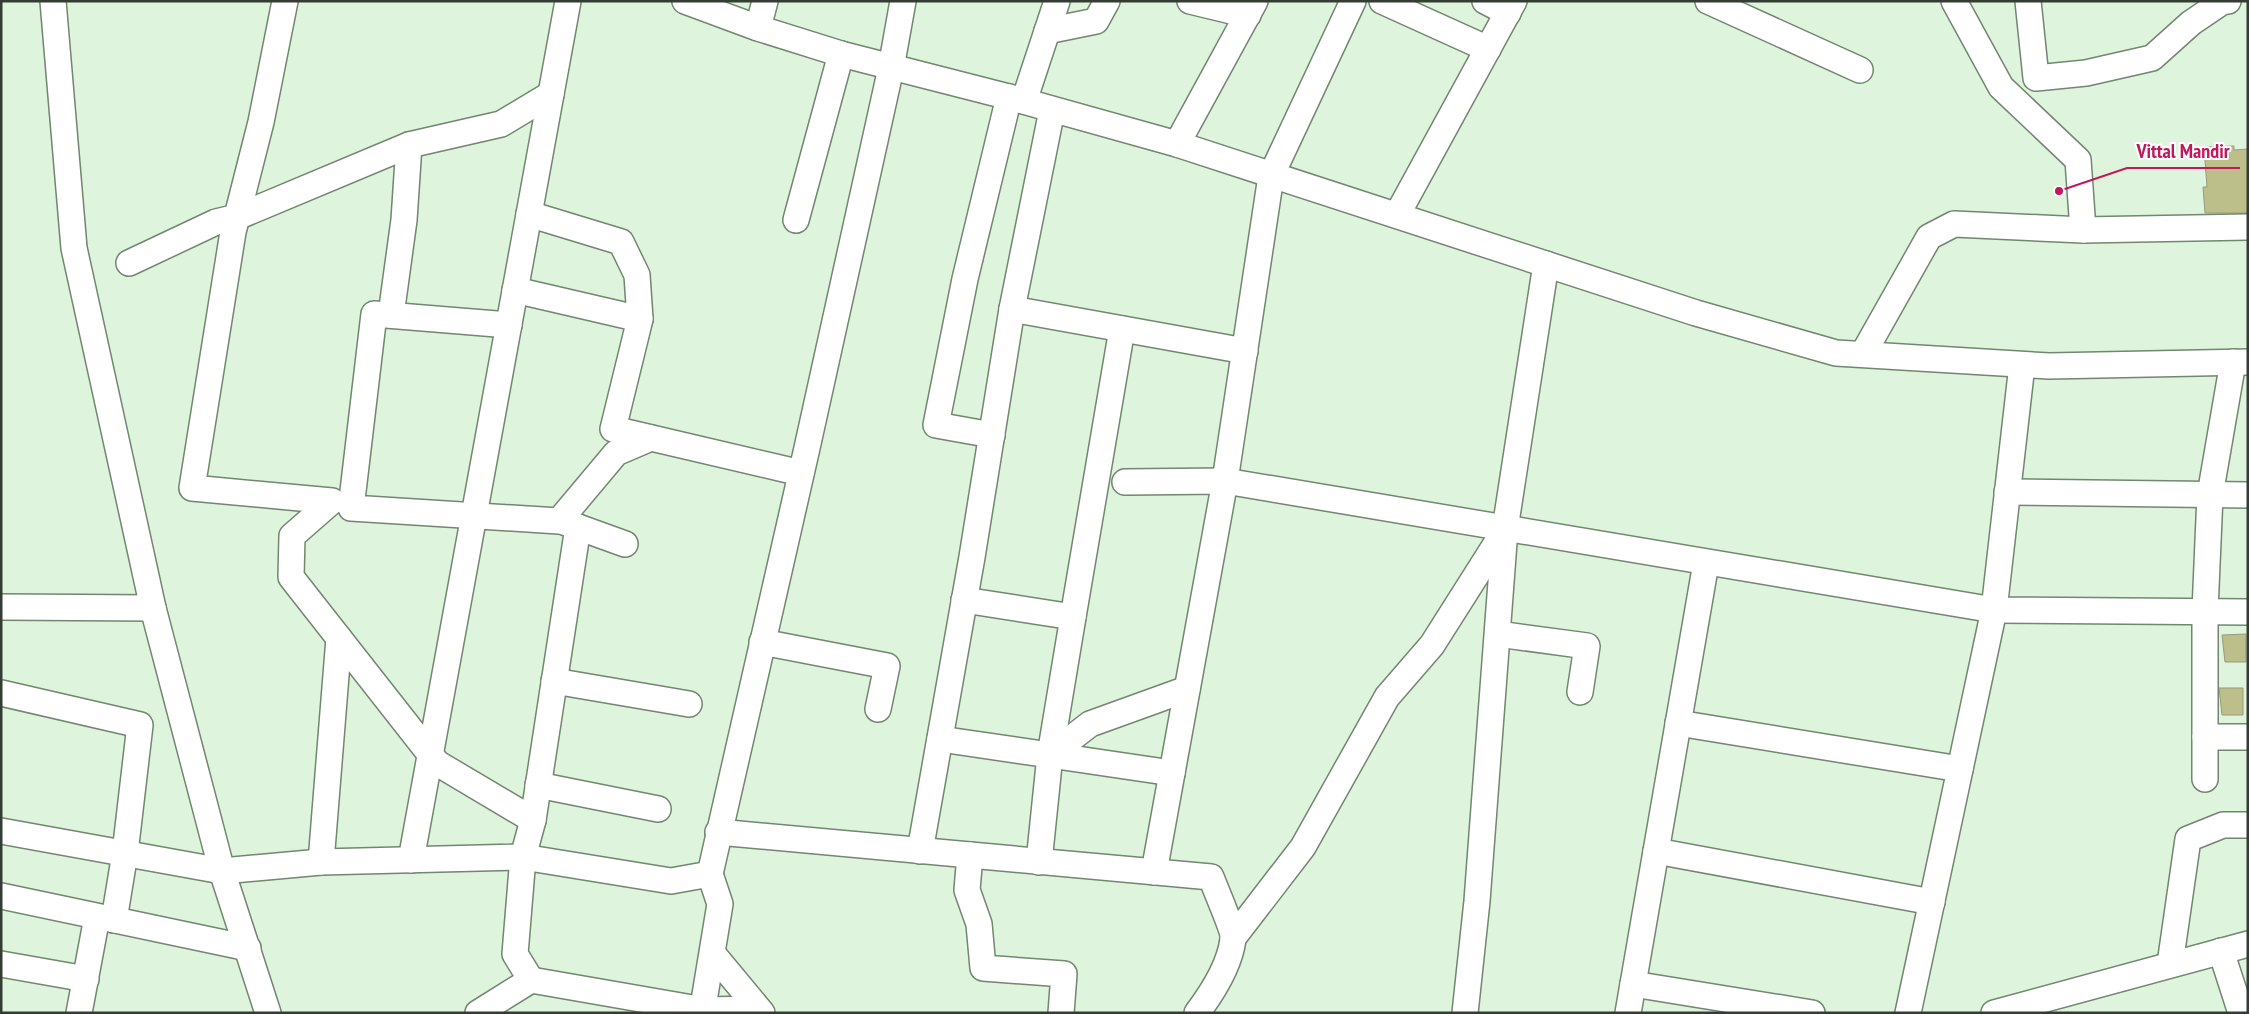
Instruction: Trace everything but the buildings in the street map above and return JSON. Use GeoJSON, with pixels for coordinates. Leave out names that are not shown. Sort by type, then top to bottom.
{"type":"FeatureCollection","features":[{"type":"Feature","properties":{"kind":"street"},"geometry":{"type":"LineString","coordinates":[[53,1],[74,248],[153,608],[222,871],[268,1013]]}},
{"type":"Feature","properties":{"kind":"street"},"geometry":{"type":"LineString","coordinates":[[285,1],[261,122],[237,217],[192,488],[332,501],[292,536],[291,577],[437,763],[533,820]]}},
{"type":"Feature","properties":{"kind":"street"},"geometry":{"type":"LineString","coordinates":[[411,860],[568,1]]}},
{"type":"Feature","properties":{"kind":"street"},"geometry":{"type":"LineString","coordinates":[[685,1],[758,28],[841,54],[1016,99],[1177,144],[1696,313],[1836,352],[2049,366],[2240,362],[2210,495],[2205,611],[2204,779]]}},
{"type":"Feature","properties":{"kind":"street"},"geometry":{"type":"LineString","coordinates":[[758,28],[765,1]]}},
{"type":"Feature","properties":{"kind":"street"},"geometry":{"type":"LineString","coordinates":[[703,1011],[720,904],[710,874],[718,832],[801,473],[903,1]]}},
{"type":"Feature","properties":{"kind":"street"},"geometry":{"type":"LineString","coordinates":[[992,435],[936,425],[966,279],[1016,99],[1047,31],[1057,1]]}},
{"type":"Feature","properties":{"kind":"street"},"geometry":{"type":"LineString","coordinates":[[1047,31],[1096,21],[1107,1]]}},
{"type":"Feature","properties":{"kind":"street"},"geometry":{"type":"LineString","coordinates":[[1177,144],[1251,8],[1190,1]]}},
{"type":"Feature","properties":{"kind":"street"},"geometry":{"type":"LineString","coordinates":[[1154,872],[1225,481],[1271,176],[1353,1]]}},
{"type":"Feature","properties":{"kind":"street"},"geometry":{"type":"LineString","coordinates":[[1382,1],[1488,49]]}},
{"type":"Feature","properties":{"kind":"street"},"geometry":{"type":"LineString","coordinates":[[1397,215],[1511,7],[1485,1]]}},
{"type":"Feature","properties":{"kind":"street"},"geometry":{"type":"LineString","coordinates":[[1708,1],[1860,70]]}},
{"type":"Feature","properties":{"kind":"street"},"geometry":{"type":"LineString","coordinates":[[1954,1],[2001,87],[2078,160],[2083,230]]}},
{"type":"Feature","properties":{"kind":"street"},"geometry":{"type":"LineString","coordinates":[[2028,1],[2036,78],[2086,73],[2152,58],[2191,22],[2223,2]]}},
{"type":"Feature","properties":{"kind":"street"},"geometry":{"type":"LineString","coordinates":[[796,220],[841,54]]}},
{"type":"Feature","properties":{"kind":"street"},"geometry":{"type":"LineString","coordinates":[[129,263],[216,222],[237,217],[409,145],[501,124],[551,94]]}},
{"type":"Feature","properties":{"kind":"street"},"geometry":{"type":"LineString","coordinates":[[920,851],[1012,309],[1052,110]]}},
{"type":"Feature","properties":{"kind":"street"},"geometry":{"type":"LineString","coordinates":[[391,315],[404,220],[409,145]]}},
{"type":"Feature","properties":{"kind":"street"},"geometry":{"type":"LineString","coordinates":[[529,214],[621,242],[637,274],[640,318],[613,429],[801,473]]}},
{"type":"Feature","properties":{"kind":"street"},"geometry":{"type":"LineString","coordinates":[[1862,354],[1929,237],[1954,224],[2083,230],[2248,227]]}},
{"type":"Feature","properties":{"kind":"street"},"geometry":{"type":"LineString","coordinates":[[1465,1013],[1477,901],[1505,530],[1546,264]]}},
{"type":"Feature","properties":{"kind":"street"},"geometry":{"type":"LineString","coordinates":[[515,290],[640,318]]}},
{"type":"Feature","properties":{"kind":"street"},"geometry":{"type":"LineString","coordinates":[[1012,309],[1244,351]]}},
{"type":"Feature","properties":{"kind":"street"},"geometry":{"type":"LineString","coordinates":[[509,325],[374,314],[350,508],[474,514],[569,524],[625,544]]}},
{"type":"Feature","properties":{"kind":"street"},"geometry":{"type":"LineString","coordinates":[[1039,862],[1050,755],[1122,329]]}},
{"type":"Feature","properties":{"kind":"street"},"geometry":{"type":"LineString","coordinates":[[1908,1013],[1994,610],[2022,365]]}},
{"type":"Feature","properties":{"kind":"street"},"geometry":{"type":"LineString","coordinates":[[531,980],[514,954],[523,856],[533,820],[554,681],[569,524],[616,453],[651,438]]}},
{"type":"Feature","properties":{"kind":"street"},"geometry":{"type":"LineString","coordinates":[[1125,482],[1225,481],[1505,530],[1994,610],[2248,612]]}},
{"type":"Feature","properties":{"kind":"street"},"geometry":{"type":"LineString","coordinates":[[2007,492],[2248,495]]}},
{"type":"Feature","properties":{"kind":"street"},"geometry":{"type":"LineString","coordinates":[[1197,1013],[1208,997],[1224,965],[1233,938],[1303,847],[1387,697],[1432,644],[1505,530]]}},
{"type":"Feature","properties":{"kind":"street"},"geometry":{"type":"LineString","coordinates":[[1628,1013],[1706,562]]}},
{"type":"Feature","properties":{"kind":"street"},"geometry":{"type":"LineString","coordinates":[[964,600],[1073,617]]}},
{"type":"Feature","properties":{"kind":"street"},"geometry":{"type":"LineString","coordinates":[[1,607],[153,608]]}},
{"type":"Feature","properties":{"kind":"street"},"geometry":{"type":"LineString","coordinates":[[1498,634],[1587,646],[1580,692]]}},
{"type":"Feature","properties":{"kind":"street"},"geometry":{"type":"LineString","coordinates":[[321,862],[339,638]]}},
{"type":"Feature","properties":{"kind":"street"},"geometry":{"type":"LineString","coordinates":[[762,642],[887,666],[878,709]]}},
{"type":"Feature","properties":{"kind":"street"},"geometry":{"type":"LineString","coordinates":[[554,681],[689,704]]}},
{"type":"Feature","properties":{"kind":"street"},"geometry":{"type":"LineString","coordinates":[[1050,755],[1090,724],[1187,689]]}},
{"type":"Feature","properties":{"kind":"street"},"geometry":{"type":"LineString","coordinates":[[1,693],[140,725],[125,854],[86,979],[79,1013]]}},
{"type":"Feature","properties":{"kind":"street"},"geometry":{"type":"LineString","coordinates":[[1678,723],[1960,769]]}},
{"type":"Feature","properties":{"kind":"street"},"geometry":{"type":"LineString","coordinates":[[2205,737],[2248,737]]}},
{"type":"Feature","properties":{"kind":"street"},"geometry":{"type":"LineString","coordinates":[[940,739],[1172,773]]}},
{"type":"Feature","properties":{"kind":"street"},"geometry":{"type":"LineString","coordinates":[[538,785],[658,809]]}},
{"type":"Feature","properties":{"kind":"street"},"geometry":{"type":"LineString","coordinates":[[2170,964],[2188,839],[2223,825],[2248,825]]}},
{"type":"Feature","properties":{"kind":"street"},"geometry":{"type":"LineString","coordinates":[[1,831],[222,871],[321,862],[523,856],[670,882],[710,874]]}},
{"type":"Feature","properties":{"kind":"street"},"geometry":{"type":"LineString","coordinates":[[718,832],[1211,877],[1233,938]]}},
{"type":"Feature","properties":{"kind":"street"},"geometry":{"type":"LineString","coordinates":[[1656,852],[1932,902]]}},
{"type":"Feature","properties":{"kind":"street"},"geometry":{"type":"LineString","coordinates":[[970,855],[967,890],[979,924],[983,968],[1064,974],[1061,1013]]}},
{"type":"Feature","properties":{"kind":"street"},"geometry":{"type":"LineString","coordinates":[[1,896],[248,948]]}},
{"type":"Feature","properties":{"kind":"street"},"geometry":{"type":"LineString","coordinates":[[1994,1013],[2248,944]]}},
{"type":"Feature","properties":{"kind":"street"},"geometry":{"type":"LineString","coordinates":[[2221,951],[2241,1013]]}},
{"type":"Feature","properties":{"kind":"street"},"geometry":{"type":"LineString","coordinates":[[713,954],[760,1011]]}},
{"type":"Feature","properties":{"kind":"street"},"geometry":{"type":"LineString","coordinates":[[1,964],[86,979]]}},
{"type":"Feature","properties":{"kind":"street"},"geometry":{"type":"LineString","coordinates":[[478,1013],[531,980],[703,1011],[760,1011]]}},
{"type":"Feature","properties":{"kind":"street"},"geometry":{"type":"LineString","coordinates":[[1633,984],[1809,1012]]}},
{"type":"Feature","properties":{"kind":"place","name":"Vittal Mandir"},"geometry":{"type":"Point","coordinates":[2059,191]}}]}
